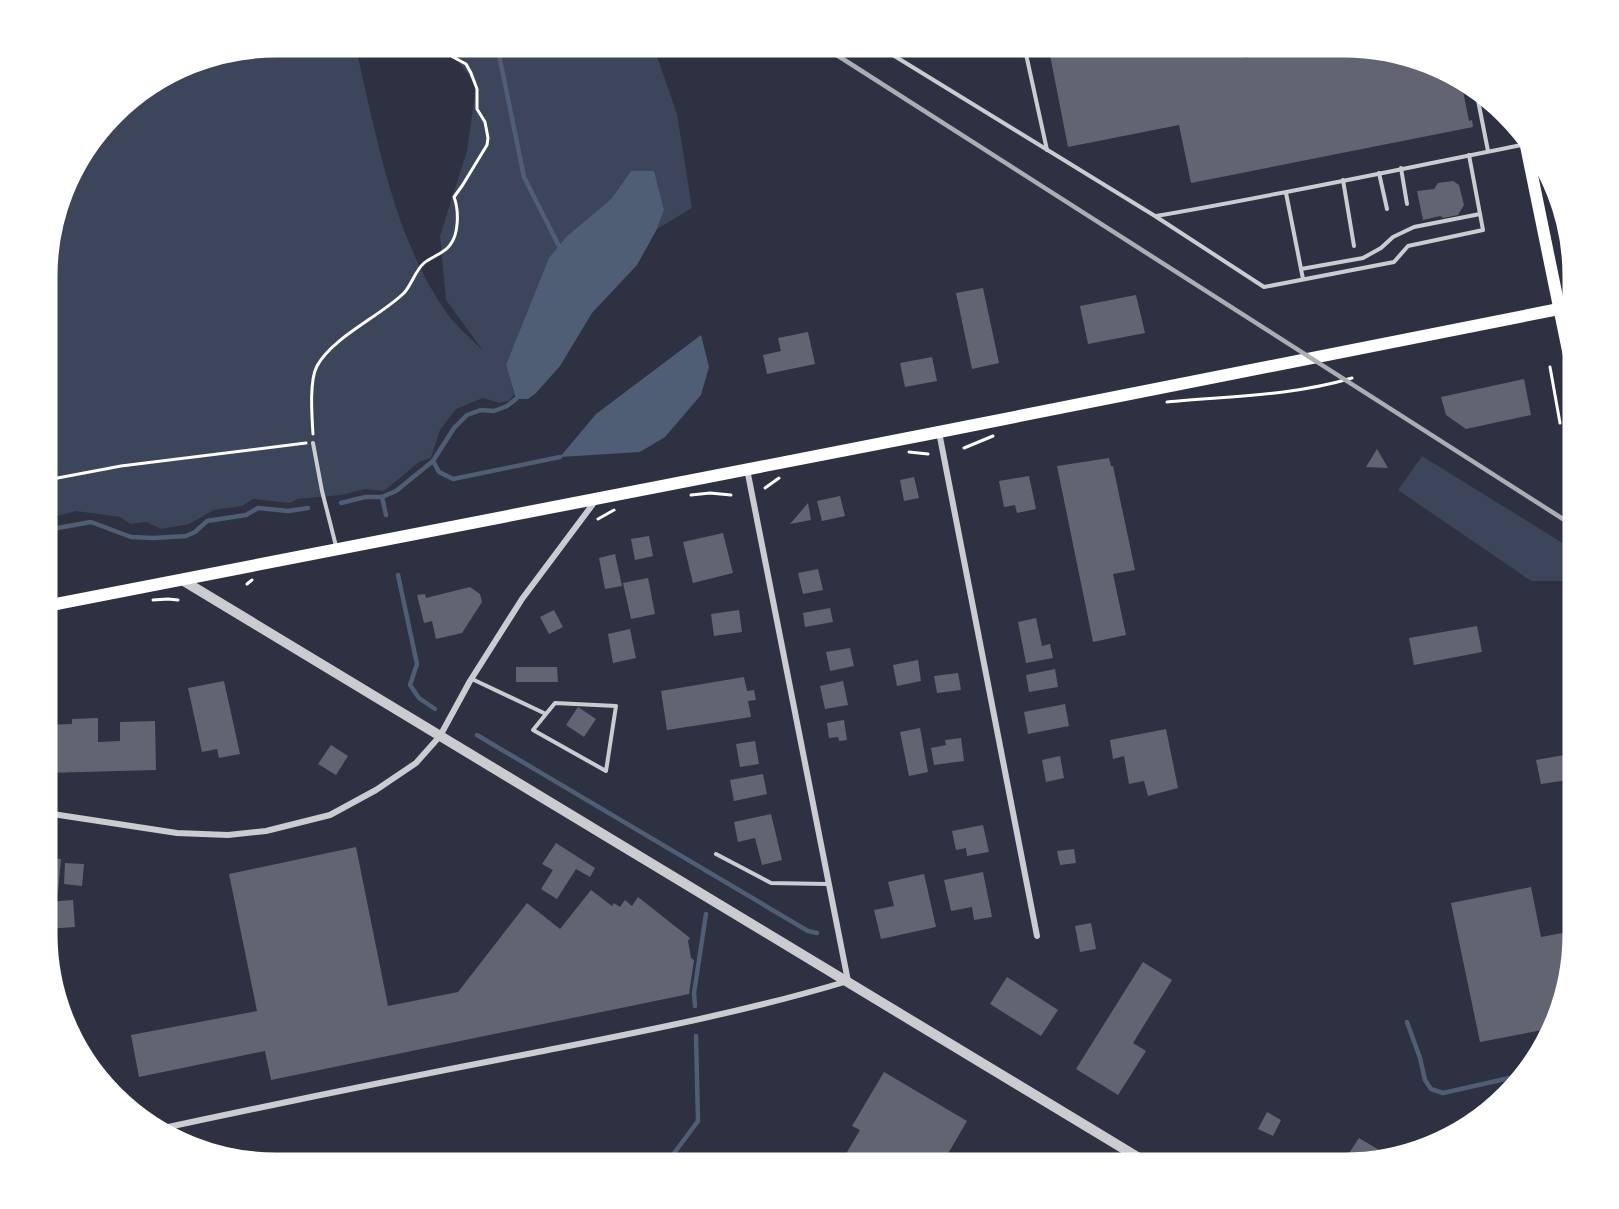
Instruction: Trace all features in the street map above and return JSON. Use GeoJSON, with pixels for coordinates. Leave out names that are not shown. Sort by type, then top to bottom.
{"type":"FeatureCollection","features":[{"type":"Feature","properties":{"kind":"main road"},"geometry":{"type":"LineString","coordinates":[[1529,157],[1564,336]]}},
{"type":"Feature","properties":{"kind":"main road"},"geometry":{"type":"LineString","coordinates":[[56,604],[1564,308]]}},
{"type":"Feature","properties":{"kind":"street"},"geometry":{"type":"LineString","coordinates":[[939,432],[1037,936]]}},
{"type":"Feature","properties":{"kind":"street"},"geometry":{"type":"LineString","coordinates":[[747,469],[827,884],[848,981]]}},
{"type":"Feature","properties":{"kind":"street"},"geometry":{"type":"LineString","coordinates":[[56,814],[200,836],[228,835],[267,831],[330,814],[376,790],[416,764],[440,736],[471,679],[522,598],[598,497]]}},
{"type":"Feature","properties":{"kind":"street"},"geometry":{"type":"LineString","coordinates":[[182,580],[1133,1154]]}},
{"type":"Feature","properties":{"kind":"street"},"geometry":{"type":"LineString","coordinates":[[170,1127],[380,1082],[660,1028],[784,1000],[848,981]]}},
{"type":"Feature","properties":{"kind":"lane"},"geometry":{"type":"LineString","coordinates":[[894,56],[1155,216],[1264,287],[1394,262],[1408,246],[1483,230],[1469,155]]}},
{"type":"Feature","properties":{"kind":"lane"},"geometry":{"type":"LineString","coordinates":[[1026,56],[1047,150]]}},
{"type":"Feature","properties":{"kind":"lane"},"geometry":{"type":"LineString","coordinates":[[1478,101],[1488,152]]}},
{"type":"Feature","properties":{"kind":"lane"},"geometry":{"type":"LineString","coordinates":[[1155,216],[1286,193],[1520,144]]}},
{"type":"Feature","properties":{"kind":"lane"},"geometry":{"type":"LineString","coordinates":[[1401,168],[1407,204]]}},
{"type":"Feature","properties":{"kind":"lane"},"geometry":{"type":"LineString","coordinates":[[1379,173],[1387,209]]}},
{"type":"Feature","properties":{"kind":"lane"},"geometry":{"type":"LineString","coordinates":[[1343,180],[1354,246]]}},
{"type":"Feature","properties":{"kind":"lane"},"geometry":{"type":"LineString","coordinates":[[1286,193],[1304,279]]}},
{"type":"Feature","properties":{"kind":"lane"},"geometry":{"type":"LineString","coordinates":[[1301,269],[1363,258],[1381,248],[1393,237],[1414,226],[1480,214]]}},
{"type":"Feature","properties":{"kind":"lane"},"geometry":{"type":"LineString","coordinates":[[313,442],[322,491],[337,550]]}},
{"type":"Feature","properties":{"kind":"lane"},"geometry":{"type":"LineString","coordinates":[[471,679],[546,714]]}},
{"type":"Feature","properties":{"kind":"lane"},"geometry":{"type":"LineString","coordinates":[[555,703],[616,706],[606,771],[533,730],[546,714],[555,703]]}},
{"type":"Feature","properties":{"kind":"lane"},"geometry":{"type":"LineString","coordinates":[[716,854],[771,883],[827,884]]}},
{"type":"Feature","properties":{"kind":"path"},"geometry":{"type":"LineString","coordinates":[[56,478],[121,466],[313,442],[311,401],[315,369],[338,342],[403,294],[422,264],[450,246],[457,229],[454,197],[487,145],[488,138],[484,122],[477,109],[477,89],[471,73],[466,64],[452,56]]}},
{"type":"Feature","properties":{"kind":"path"},"geometry":{"type":"LineString","coordinates":[[1550,366],[1560,423]]}},
{"type":"Feature","properties":{"kind":"path"},"geometry":{"type":"LineString","coordinates":[[1167,402],[1284,393],[1318,388],[1352,378]]}},
{"type":"Feature","properties":{"kind":"path"},"geometry":{"type":"LineString","coordinates":[[964,448],[999,434]]}},
{"type":"Feature","properties":{"kind":"shaded area"},"geometry":{"type":"Polygon","coordinates":[[[358,56],[390,187],[413,253],[446,312],[484,352],[446,300],[440,236],[467,151],[476,86],[455,56],[657,56],[677,114],[692,208],[657,229],[664,210],[631,171],[611,199],[567,236],[506,365],[514,394],[509,401],[499,403],[483,398],[456,409],[440,430],[431,458],[419,462],[384,491],[365,489],[341,495],[297,499],[290,503],[253,499],[242,506],[214,510],[189,524],[161,529],[147,522],[130,524],[120,517],[76,511],[56,516],[57,246],[67,205],[85,165],[110,130],[141,101],[191,72],[246,57],[358,56]]]}},
{"type":"Feature","properties":{"kind":"shaded area"},"geometry":{"type":"Polygon","coordinates":[[[631,171],[654,171],[664,210],[657,229],[637,265],[592,313],[560,366],[528,399],[516,399],[506,365],[549,258],[567,236],[611,199],[631,171]]]}},
{"type":"Feature","properties":{"kind":"shaded area"},"geometry":{"type":"Polygon","coordinates":[[[701,335],[709,367],[701,395],[665,437],[640,452],[560,457],[596,414],[701,335]]]}},
{"type":"Feature","properties":{"kind":"shaded area"},"geometry":{"type":"Polygon","coordinates":[[[1422,456],[1564,544],[1564,581],[1531,581],[1398,490],[1422,456]]]}},
{"type":"Feature","properties":{"kind":"building"},"geometry":{"type":"Polygon","coordinates":[[[1050,56],[1373,57],[1428,72],[1463,91],[1469,121],[1472,120],[1473,127],[1191,183],[1179,125],[1068,147],[1050,56]]]}},
{"type":"Feature","properties":{"kind":"building"},"geometry":{"type":"Polygon","coordinates":[[[1453,181],[1459,185],[1464,205],[1458,215],[1423,220],[1417,191],[1434,189],[1438,183],[1453,181]]]}},
{"type":"Feature","properties":{"kind":"building"},"geometry":{"type":"Polygon","coordinates":[[[983,288],[999,363],[972,369],[956,293],[983,288]]]}},
{"type":"Feature","properties":{"kind":"building"},"geometry":{"type":"Polygon","coordinates":[[[1136,295],[1145,333],[1088,344],[1080,306],[1136,295]]]}},
{"type":"Feature","properties":{"kind":"building"},"geometry":{"type":"Polygon","coordinates":[[[808,332],[815,364],[767,374],[763,355],[781,351],[778,338],[808,332]]]}},
{"type":"Feature","properties":{"kind":"building"},"geometry":{"type":"Polygon","coordinates":[[[932,357],[937,381],[905,387],[900,363],[932,357]]]}},
{"type":"Feature","properties":{"kind":"building"},"geometry":{"type":"Polygon","coordinates":[[[1524,379],[1531,415],[1466,429],[1446,415],[1441,397],[1524,379]]]}},
{"type":"Feature","properties":{"kind":"building"},"geometry":{"type":"Polygon","coordinates":[[[1377,449],[1388,468],[1366,467],[1377,449]]]}},
{"type":"Feature","properties":{"kind":"building"},"geometry":{"type":"Polygon","coordinates":[[[1109,458],[1113,466],[1135,570],[1113,574],[1126,635],[1093,642],[1057,466],[1109,458]]]}},
{"type":"Feature","properties":{"kind":"building"},"geometry":{"type":"Polygon","coordinates":[[[1029,476],[1036,509],[1017,513],[1015,505],[1004,507],[999,481],[1029,476]]]}},
{"type":"Feature","properties":{"kind":"building"},"geometry":{"type":"Polygon","coordinates":[[[914,477],[919,498],[904,501],[900,480],[914,477]]]}},
{"type":"Feature","properties":{"kind":"building"},"geometry":{"type":"Polygon","coordinates":[[[840,496],[845,516],[822,521],[817,501],[840,496]]]}},
{"type":"Feature","properties":{"kind":"building"},"geometry":{"type":"Polygon","coordinates":[[[808,503],[811,520],[790,524],[808,503]]]}},
{"type":"Feature","properties":{"kind":"building"},"geometry":{"type":"Polygon","coordinates":[[[723,533],[733,573],[693,583],[683,542],[723,533]]]}},
{"type":"Feature","properties":{"kind":"building"},"geometry":{"type":"Polygon","coordinates":[[[649,536],[653,556],[635,560],[631,539],[649,536]]]}},
{"type":"Feature","properties":{"kind":"building"},"geometry":{"type":"Polygon","coordinates":[[[615,554],[622,586],[605,589],[599,558],[615,554]]]}},
{"type":"Feature","properties":{"kind":"building"},"geometry":{"type":"Polygon","coordinates":[[[818,569],[823,590],[803,594],[798,573],[818,569]]]}},
{"type":"Feature","properties":{"kind":"building"},"geometry":{"type":"Polygon","coordinates":[[[648,578],[655,614],[631,619],[623,583],[648,578]]]}},
{"type":"Feature","properties":{"kind":"building"},"geometry":{"type":"Polygon","coordinates":[[[470,587],[480,594],[482,602],[462,633],[436,639],[432,621],[424,623],[417,595],[425,594],[426,598],[470,587]]]}},
{"type":"Feature","properties":{"kind":"building"},"geometry":{"type":"Polygon","coordinates":[[[830,608],[833,622],[805,627],[803,613],[830,608]]]}},
{"type":"Feature","properties":{"kind":"building"},"geometry":{"type":"Polygon","coordinates":[[[554,610],[563,627],[549,634],[540,617],[554,610]]]}},
{"type":"Feature","properties":{"kind":"building"},"geometry":{"type":"Polygon","coordinates":[[[739,610],[742,632],[714,636],[711,614],[739,610]]]}},
{"type":"Feature","properties":{"kind":"building"},"geometry":{"type":"Polygon","coordinates":[[[1036,618],[1042,646],[1050,644],[1053,658],[1026,663],[1018,622],[1036,618]]]}},
{"type":"Feature","properties":{"kind":"building"},"geometry":{"type":"Polygon","coordinates":[[[1477,626],[1482,652],[1414,665],[1409,638],[1477,626]]]}},
{"type":"Feature","properties":{"kind":"building"},"geometry":{"type":"Polygon","coordinates":[[[630,629],[636,658],[613,663],[608,634],[630,629]]]}},
{"type":"Feature","properties":{"kind":"building"},"geometry":{"type":"Polygon","coordinates":[[[850,648],[854,666],[830,671],[826,652],[850,648]]]}},
{"type":"Feature","properties":{"kind":"building"},"geometry":{"type":"Polygon","coordinates":[[[918,660],[921,681],[897,686],[893,665],[918,660]]]}},
{"type":"Feature","properties":{"kind":"building"},"geometry":{"type":"Polygon","coordinates":[[[516,667],[557,667],[558,682],[516,682],[516,667]]]}},
{"type":"Feature","properties":{"kind":"building"},"geometry":{"type":"Polygon","coordinates":[[[1055,669],[1058,687],[1029,692],[1026,675],[1055,669]]]}},
{"type":"Feature","properties":{"kind":"building"},"geometry":{"type":"Polygon","coordinates":[[[958,673],[961,690],[937,693],[934,676],[958,673]]]}},
{"type":"Feature","properties":{"kind":"building"},"geometry":{"type":"Polygon","coordinates":[[[744,677],[747,691],[754,690],[756,700],[748,701],[751,717],[667,730],[661,691],[744,677]]]}},
{"type":"Feature","properties":{"kind":"building"},"geometry":{"type":"Polygon","coordinates":[[[224,681],[240,754],[219,758],[217,749],[202,752],[188,688],[224,681]]]}},
{"type":"Feature","properties":{"kind":"building"},"geometry":{"type":"Polygon","coordinates":[[[843,681],[848,705],[825,709],[820,686],[843,681]]]}},
{"type":"Feature","properties":{"kind":"building"},"geometry":{"type":"Polygon","coordinates":[[[1065,704],[1069,726],[1028,734],[1024,712],[1065,704]]]}},
{"type":"Feature","properties":{"kind":"building"},"geometry":{"type":"Polygon","coordinates":[[[578,707],[596,719],[584,737],[566,725],[578,707]]]}},
{"type":"Feature","properties":{"kind":"building"},"geometry":{"type":"Polygon","coordinates":[[[98,718],[98,742],[120,741],[120,722],[155,721],[156,770],[56,773],[56,725],[72,724],[72,719],[98,718]]]}},
{"type":"Feature","properties":{"kind":"building"},"geometry":{"type":"Polygon","coordinates":[[[844,720],[847,740],[839,741],[838,737],[829,738],[827,723],[844,720]]]}},
{"type":"Feature","properties":{"kind":"building"},"geometry":{"type":"Polygon","coordinates":[[[920,728],[928,772],[909,776],[900,732],[920,728]]]}},
{"type":"Feature","properties":{"kind":"building"},"geometry":{"type":"Polygon","coordinates":[[[1166,729],[1178,788],[1148,796],[1144,781],[1129,784],[1124,756],[1113,759],[1110,740],[1166,729]]]}},
{"type":"Feature","properties":{"kind":"building"},"geometry":{"type":"Polygon","coordinates":[[[961,738],[964,761],[934,765],[931,748],[946,745],[945,740],[961,738]]]}},
{"type":"Feature","properties":{"kind":"building"},"geometry":{"type":"Polygon","coordinates":[[[755,741],[759,764],[740,767],[736,744],[755,741]]]}},
{"type":"Feature","properties":{"kind":"building"},"geometry":{"type":"Polygon","coordinates":[[[331,745],[348,756],[336,775],[318,764],[331,745]]]}},
{"type":"Feature","properties":{"kind":"building"},"geometry":{"type":"Polygon","coordinates":[[[1564,755],[1564,781],[1541,784],[1536,760],[1564,755]]]}},
{"type":"Feature","properties":{"kind":"building"},"geometry":{"type":"Polygon","coordinates":[[[1060,756],[1064,778],[1046,782],[1042,760],[1060,756]]]}},
{"type":"Feature","properties":{"kind":"building"},"geometry":{"type":"Polygon","coordinates":[[[763,774],[767,794],[734,801],[730,780],[763,774]]]}},
{"type":"Feature","properties":{"kind":"building"},"geometry":{"type":"Polygon","coordinates":[[[771,814],[782,860],[762,865],[755,838],[738,842],[734,822],[771,814]]]}},
{"type":"Feature","properties":{"kind":"building"},"geometry":{"type":"Polygon","coordinates":[[[983,825],[989,852],[967,856],[966,848],[956,850],[952,831],[983,825]]]}},
{"type":"Feature","properties":{"kind":"building"},"geometry":{"type":"Polygon","coordinates":[[[556,843],[595,868],[590,877],[576,869],[557,899],[541,889],[553,870],[542,864],[556,843]]]}},
{"type":"Feature","properties":{"kind":"building"},"geometry":{"type":"Polygon","coordinates":[[[356,847],[388,1006],[458,992],[527,903],[560,929],[591,890],[612,906],[614,903],[620,907],[625,900],[632,906],[638,897],[690,938],[688,941],[691,958],[694,960],[689,994],[271,1080],[265,1051],[139,1077],[131,1035],[257,1011],[229,874],[356,847]]]}},
{"type":"Feature","properties":{"kind":"building"},"geometry":{"type":"Polygon","coordinates":[[[1074,849],[1076,863],[1060,865],[1057,851],[1074,849]]]}},
{"type":"Feature","properties":{"kind":"building"},"geometry":{"type":"Polygon","coordinates":[[[56,859],[61,859],[58,892],[56,892],[56,859]]]}},
{"type":"Feature","properties":{"kind":"building"},"geometry":{"type":"Polygon","coordinates":[[[65,863],[84,864],[82,886],[64,884],[65,863]]]}},
{"type":"Feature","properties":{"kind":"building"},"geometry":{"type":"Polygon","coordinates":[[[983,872],[992,917],[974,920],[972,907],[951,911],[944,880],[983,872]]]}},
{"type":"Feature","properties":{"kind":"building"},"geometry":{"type":"Polygon","coordinates":[[[924,874],[936,927],[881,939],[874,910],[894,906],[888,882],[924,874]]]}},
{"type":"Feature","properties":{"kind":"building"},"geometry":{"type":"Polygon","coordinates":[[[1531,887],[1541,937],[1564,933],[1562,963],[1556,991],[1541,1030],[1480,1042],[1451,903],[1531,887]]]}},
{"type":"Feature","properties":{"kind":"building"},"geometry":{"type":"Polygon","coordinates":[[[73,900],[75,927],[56,928],[56,901],[73,900]]]}},
{"type":"Feature","properties":{"kind":"building"},"geometry":{"type":"Polygon","coordinates":[[[1091,923],[1096,949],[1080,952],[1075,926],[1091,923]]]}},
{"type":"Feature","properties":{"kind":"building"},"geometry":{"type":"Polygon","coordinates":[[[1143,962],[1172,980],[1133,1043],[1146,1051],[1118,1095],[1076,1069],[1143,962]]]}},
{"type":"Feature","properties":{"kind":"building"},"geometry":{"type":"Polygon","coordinates":[[[1007,977],[1058,1010],[1041,1036],[990,1004],[1007,977]]]}},
{"type":"Feature","properties":{"kind":"building"},"geometry":{"type":"Polygon","coordinates":[[[884,1072],[967,1121],[948,1154],[846,1154],[860,1130],[852,1126],[884,1072]]]}},
{"type":"Feature","properties":{"kind":"building"},"geometry":{"type":"Polygon","coordinates":[[[1267,1112],[1281,1120],[1273,1136],[1258,1129],[1267,1112]]]}},
{"type":"Feature","properties":{"kind":"building"},"geometry":{"type":"Polygon","coordinates":[[[1359,1138],[1380,1150],[1373,1152],[1349,1154],[1359,1138]]]}},
{"type":"Feature","properties":{"kind":"waterway"},"geometry":{"type":"LineString","coordinates":[[499,56],[524,177],[559,246]]}},
{"type":"Feature","properties":{"kind":"waterway"},"geometry":{"type":"LineString","coordinates":[[341,503],[365,497],[382,497],[396,491],[433,461],[454,428],[467,415],[481,410],[494,411],[507,406],[516,399]]}},
{"type":"Feature","properties":{"kind":"waterway"},"geometry":{"type":"LineString","coordinates":[[433,461],[439,472],[453,479],[560,457]]}},
{"type":"Feature","properties":{"kind":"waterway"},"geometry":{"type":"LineString","coordinates":[[382,497],[386,515]]}},
{"type":"Feature","properties":{"kind":"waterway"},"geometry":{"type":"LineString","coordinates":[[56,528],[91,522],[131,537],[186,536],[195,532],[207,521],[246,515],[258,508],[288,511],[308,508]]}},
{"type":"Feature","properties":{"kind":"waterway"},"geometry":{"type":"LineString","coordinates":[[398,575],[417,664],[410,685],[419,698],[435,709]]}},
{"type":"Feature","properties":{"kind":"waterway"},"geometry":{"type":"LineString","coordinates":[[477,735],[808,931],[817,933]]}},
{"type":"Feature","properties":{"kind":"waterway"},"geometry":{"type":"LineString","coordinates":[[695,1006],[694,993],[706,914]]}},
{"type":"Feature","properties":{"kind":"waterway"},"geometry":{"type":"LineString","coordinates":[[1407,1022],[1425,1080],[1431,1089],[1443,1093],[1510,1078]]}},
{"type":"Feature","properties":{"kind":"waterway"},"geometry":{"type":"LineString","coordinates":[[673,1154],[698,1121],[696,1036]]}},
{"type":"Feature","properties":{"kind":"railway"},"geometry":{"type":"LineString","coordinates":[[838,56],[1564,520]]}}]}
